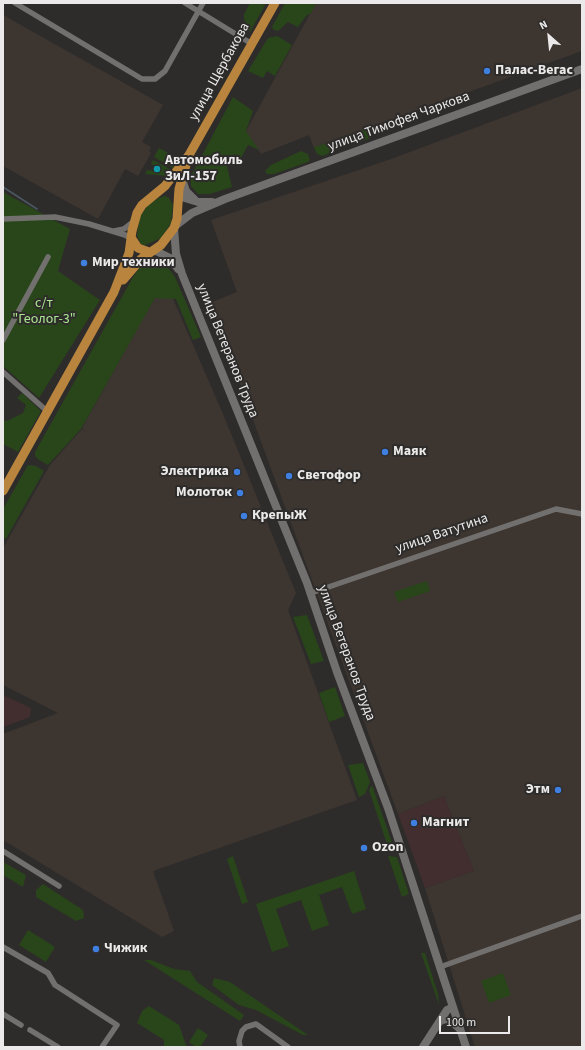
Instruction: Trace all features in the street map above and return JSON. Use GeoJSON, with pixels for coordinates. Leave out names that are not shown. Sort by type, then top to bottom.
{"type":"FeatureCollection","features":[{"type":"Feature","properties":{"kind":"main road","name":"улица Щербакова"},"geometry":{"type":"LineString","coordinates":[[189,155],[275,3]]}},
{"type":"Feature","properties":{"kind":"main road","name":"улица Тимофея Чаркова"},"geometry":{"type":"LineString","coordinates":[[225,199],[582,69]]}},
{"type":"Feature","properties":{"kind":"main road"},"geometry":{"type":"LineString","coordinates":[[182,274],[176,254],[175,227],[178,212],[178,196],[189,155]]}},
{"type":"Feature","properties":{"kind":"main road"},"geometry":{"type":"LineString","coordinates":[[3,491],[114,292],[126,263],[132,239],[133,221],[142,205],[165,186],[189,155]]}},
{"type":"Feature","properties":{"kind":"main road"},"geometry":{"type":"LineString","coordinates":[[182,178],[186,191],[198,202]]}},
{"type":"Feature","properties":{"kind":"main road"},"geometry":{"type":"LineString","coordinates":[[155,195],[167,192],[198,202],[225,199]]}},
{"type":"Feature","properties":{"kind":"main road"},"geometry":{"type":"LineString","coordinates":[[114,292],[133,267],[168,238],[175,227],[192,213],[225,199]]}},
{"type":"Feature","properties":{"kind":"main road"},"geometry":{"type":"LineString","coordinates":[[132,239],[138,248],[152,251],[170,258],[182,274]]}},
{"type":"Feature","properties":{"kind":"main road","name":"улица Ветеранов Труда"},"geometry":{"type":"LineString","coordinates":[[182,274],[311,593],[337,672],[384,797],[466,1047]]}},
{"type":"Feature","properties":{"kind":"main road"},"geometry":{"type":"LineString","coordinates":[[423,1047],[447,1010],[453,1007]]}},
{"type":"Feature","properties":{"kind":"street"},"geometry":{"type":"LineString","coordinates":[[15,3],[142,79],[155,79],[165,71],[204,3]]}},
{"type":"Feature","properties":{"kind":"street"},"geometry":{"type":"LineString","coordinates":[[185,3],[252,44]]}},
{"type":"Feature","properties":{"kind":"street"},"geometry":{"type":"LineString","coordinates":[[3,219],[55,217],[114,231],[132,239]]}},
{"type":"Feature","properties":{"kind":"street"},"geometry":{"type":"LineString","coordinates":[[114,231],[124,229],[133,221]]}},
{"type":"Feature","properties":{"kind":"street"},"geometry":{"type":"LineString","coordinates":[[3,340],[48,258]]}},
{"type":"Feature","properties":{"kind":"street"},"geometry":{"type":"LineString","coordinates":[[3,372],[47,412]]}},
{"type":"Feature","properties":{"kind":"street","name":"улица Ватутина"},"geometry":{"type":"LineString","coordinates":[[311,593],[556,509],[582,514]]}},
{"type":"Feature","properties":{"kind":"street"},"geometry":{"type":"LineString","coordinates":[[3,851],[59,886]]}},
{"type":"Feature","properties":{"kind":"street"},"geometry":{"type":"LineString","coordinates":[[440,967],[582,916]]}},
{"type":"Feature","properties":{"kind":"street"},"geometry":{"type":"LineString","coordinates":[[3,947],[48,973],[55,985],[117,1024],[102,1047]]}},
{"type":"Feature","properties":{"kind":"street"},"geometry":{"type":"LineString","coordinates":[[3,1014],[21,1025]]}},
{"type":"Feature","properties":{"kind":"street"},"geometry":{"type":"LineString","coordinates":[[439,1023],[448,1020],[453,1023],[462,1034]]}},
{"type":"Feature","properties":{"kind":"street"},"geometry":{"type":"LineString","coordinates":[[240,1047],[239,1041],[242,1032],[246,1027],[256,1024],[288,1047]]}},
{"type":"Feature","properties":{"kind":"street"},"geometry":{"type":"LineString","coordinates":[[30,1030],[58,1047]]}},
{"type":"Feature","properties":{"kind":"shaded area"},"geometry":{"type":"Polygon","coordinates":[[[316,3],[582,3],[582,51],[314,148],[309,135],[261,154],[246,131],[316,3]]]}},
{"type":"Feature","properties":{"kind":"shaded area"},"geometry":{"type":"Polygon","coordinates":[[[3,15],[163,105],[142,142],[151,147],[149,151],[151,153],[138,176],[125,169],[98,219],[3,166],[3,15]]]}},
{"type":"Feature","properties":{"kind":"shaded area"},"geometry":{"type":"Polygon","coordinates":[[[582,88],[582,1047],[475,1047],[425,888],[474,871],[444,796],[398,814],[210,303],[237,292],[211,220],[391,159],[582,88]]]}},
{"type":"Feature","properties":{"kind":"shaded area"},"geometry":{"type":"Polygon","coordinates":[[[162,284],[167,285],[223,414],[296,593],[288,610],[357,800],[153,871],[174,931],[162,937],[3,840],[3,734],[58,713],[3,685],[3,548],[50,465],[82,429],[87,433],[82,428],[162,284]]]}},
{"type":"Feature","properties":{"kind":"shaded area"},"geometry":{"type":"Polygon","coordinates":[[[3,695],[31,708],[30,717],[3,727],[3,695]]]}},
{"type":"Feature","properties":{"kind":"shaded area"},"geometry":{"type":"Polygon","coordinates":[[[444,796],[474,871],[425,888],[398,814],[444,796]]]}},
{"type":"Feature","properties":{"kind":"green space"},"geometry":{"type":"Polygon","coordinates":[[[250,3],[266,3],[250,32],[244,19],[244,14],[250,3]]]}},
{"type":"Feature","properties":{"kind":"green space"},"geometry":{"type":"Polygon","coordinates":[[[285,3],[316,3],[311,13],[306,16],[298,27],[288,22],[278,31],[274,30],[272,27],[285,3]]]}},
{"type":"Feature","properties":{"kind":"green space"},"geometry":{"type":"Polygon","coordinates":[[[277,36],[292,45],[275,76],[267,71],[263,78],[248,71],[268,38],[277,36]]]}},
{"type":"Feature","properties":{"kind":"green space"},"geometry":{"type":"Polygon","coordinates":[[[233,97],[253,111],[246,131],[259,150],[248,145],[241,158],[234,154],[227,166],[232,187],[210,194],[198,194],[191,186],[191,176],[233,97]]]}},
{"type":"Feature","properties":{"kind":"green space"},"geometry":{"type":"Polygon","coordinates":[[[367,128],[369,139],[349,145],[342,144],[339,138],[367,128]]]}},
{"type":"Feature","properties":{"kind":"green space"},"geometry":{"type":"Polygon","coordinates":[[[334,141],[335,144],[333,151],[323,156],[317,154],[314,147],[334,141]]]}},
{"type":"Feature","properties":{"kind":"green space"},"geometry":{"type":"Polygon","coordinates":[[[159,148],[176,157],[178,160],[173,168],[154,157],[159,148]]]}},
{"type":"Feature","properties":{"kind":"green space"},"geometry":{"type":"Polygon","coordinates":[[[301,151],[308,154],[310,160],[308,162],[274,174],[267,174],[265,171],[271,165],[301,151]]]}},
{"type":"Feature","properties":{"kind":"green space"},"geometry":{"type":"Polygon","coordinates":[[[153,160],[172,170],[168,176],[145,174],[147,170],[160,172],[161,169],[151,164],[153,160]]]}},
{"type":"Feature","properties":{"kind":"green space","name":"с/т \"Геолог-3\""},"geometry":{"type":"Polygon","coordinates":[[[3,192],[70,229],[58,271],[100,300],[39,398],[3,366],[3,192]]]}},
{"type":"Feature","properties":{"kind":"green space"},"geometry":{"type":"Polygon","coordinates":[[[165,196],[169,198],[173,205],[171,223],[161,238],[145,245],[141,244],[137,236],[139,218],[148,205],[165,196]]]}},
{"type":"Feature","properties":{"kind":"green space"},"geometry":{"type":"Polygon","coordinates":[[[152,260],[164,262],[175,277],[201,337],[193,340],[176,299],[155,298],[81,429],[48,465],[35,456],[35,452],[133,277],[141,266],[152,260]]]}},
{"type":"Feature","properties":{"kind":"green space"},"geometry":{"type":"Polygon","coordinates":[[[22,393],[41,411],[18,452],[3,444],[3,420],[7,421],[23,413],[26,405],[17,398],[22,393]]]}},
{"type":"Feature","properties":{"kind":"green space"},"geometry":{"type":"Polygon","coordinates":[[[28,465],[36,466],[44,471],[6,539],[3,537],[3,509],[28,465]]]}},
{"type":"Feature","properties":{"kind":"green space"},"geometry":{"type":"Polygon","coordinates":[[[427,581],[430,591],[398,602],[394,592],[427,581]]]}},
{"type":"Feature","properties":{"kind":"green space"},"geometry":{"type":"Polygon","coordinates":[[[307,615],[324,661],[311,664],[293,617],[307,615]]]}},
{"type":"Feature","properties":{"kind":"green space"},"geometry":{"type":"Polygon","coordinates":[[[335,687],[345,716],[329,722],[319,693],[335,687]]]}},
{"type":"Feature","properties":{"kind":"green space"},"geometry":{"type":"Polygon","coordinates":[[[363,763],[370,782],[365,794],[359,797],[348,765],[363,763]]]}},
{"type":"Feature","properties":{"kind":"green space"},"geometry":{"type":"Polygon","coordinates":[[[372,785],[394,848],[389,850],[369,790],[372,785]]]}},
{"type":"Feature","properties":{"kind":"green space"},"geometry":{"type":"Polygon","coordinates":[[[233,856],[248,902],[242,904],[227,859],[233,856]]]}},
{"type":"Feature","properties":{"kind":"green space"},"geometry":{"type":"Polygon","coordinates":[[[388,856],[397,857],[409,894],[402,897],[388,856]]]}},
{"type":"Feature","properties":{"kind":"green space"},"geometry":{"type":"Polygon","coordinates":[[[3,862],[26,875],[23,887],[3,875],[3,862]]]}},
{"type":"Feature","properties":{"kind":"green space"},"geometry":{"type":"Polygon","coordinates":[[[354,871],[366,909],[352,914],[342,887],[319,895],[329,925],[312,931],[301,900],[276,909],[289,946],[272,952],[256,904],[354,871]]]}},
{"type":"Feature","properties":{"kind":"green space"},"geometry":{"type":"Polygon","coordinates":[[[43,884],[83,910],[84,918],[76,921],[36,897],[36,890],[43,884]]]}},
{"type":"Feature","properties":{"kind":"green space"},"geometry":{"type":"Polygon","coordinates":[[[28,930],[55,947],[46,962],[19,945],[28,930]]]}},
{"type":"Feature","properties":{"kind":"green space"},"geometry":{"type":"Polygon","coordinates":[[[421,953],[425,953],[438,994],[439,1005],[421,953]]]}},
{"type":"Feature","properties":{"kind":"green space"},"geometry":{"type":"Polygon","coordinates":[[[144,960],[151,960],[174,969],[190,971],[197,982],[244,1015],[240,1021],[144,960]]]}},
{"type":"Feature","properties":{"kind":"green space"},"geometry":{"type":"Polygon","coordinates":[[[503,973],[511,995],[489,1003],[481,981],[503,973]]]}},
{"type":"Feature","properties":{"kind":"green space"},"geometry":{"type":"Polygon","coordinates":[[[214,978],[230,982],[308,1035],[303,1035],[256,1010],[239,1005],[212,985],[214,978]]]}},
{"type":"Feature","properties":{"kind":"green space"},"geometry":{"type":"Polygon","coordinates":[[[149,1006],[179,1025],[186,1045],[189,1047],[164,1047],[164,1040],[137,1023],[142,1011],[149,1006]]]}},
{"type":"Feature","properties":{"kind":"green space"},"geometry":{"type":"Polygon","coordinates":[[[198,1028],[208,1035],[200,1047],[196,1047],[189,1042],[198,1028]]]}},
{"type":"Feature","properties":{"kind":"waterway"},"geometry":{"type":"LineString","coordinates":[[3,187],[37,209]]}},
{"type":"Feature","properties":{"kind":"place","name":"Палас-Вегас"},"geometry":{"type":"Point","coordinates":[487,71]}},
{"type":"Feature","properties":{"kind":"place","name":"Автомобиль ЗиЛ-157"},"geometry":{"type":"Point","coordinates":[157,169]}},
{"type":"Feature","properties":{"kind":"place","name":"Мир техники"},"geometry":{"type":"Point","coordinates":[84,263]}},
{"type":"Feature","properties":{"kind":"place","name":"Маяк"},"geometry":{"type":"Point","coordinates":[385,452]}},
{"type":"Feature","properties":{"kind":"place","name":"Электрика"},"geometry":{"type":"Point","coordinates":[237,472]}},
{"type":"Feature","properties":{"kind":"place","name":"Светофор"},"geometry":{"type":"Point","coordinates":[289,476]}},
{"type":"Feature","properties":{"kind":"place","name":"Молоток"},"geometry":{"type":"Point","coordinates":[240,493]}},
{"type":"Feature","properties":{"kind":"place","name":"КрепыЖ"},"geometry":{"type":"Point","coordinates":[244,516]}},
{"type":"Feature","properties":{"kind":"place","name":"Этм"},"geometry":{"type":"Point","coordinates":[558,790]}},
{"type":"Feature","properties":{"kind":"place","name":"Магнит"},"geometry":{"type":"Point","coordinates":[414,823]}},
{"type":"Feature","properties":{"kind":"place","name":"Ozon"},"geometry":{"type":"Point","coordinates":[364,848]}},
{"type":"Feature","properties":{"kind":"place","name":"Чижик"},"geometry":{"type":"Point","coordinates":[96,949]}}]}
